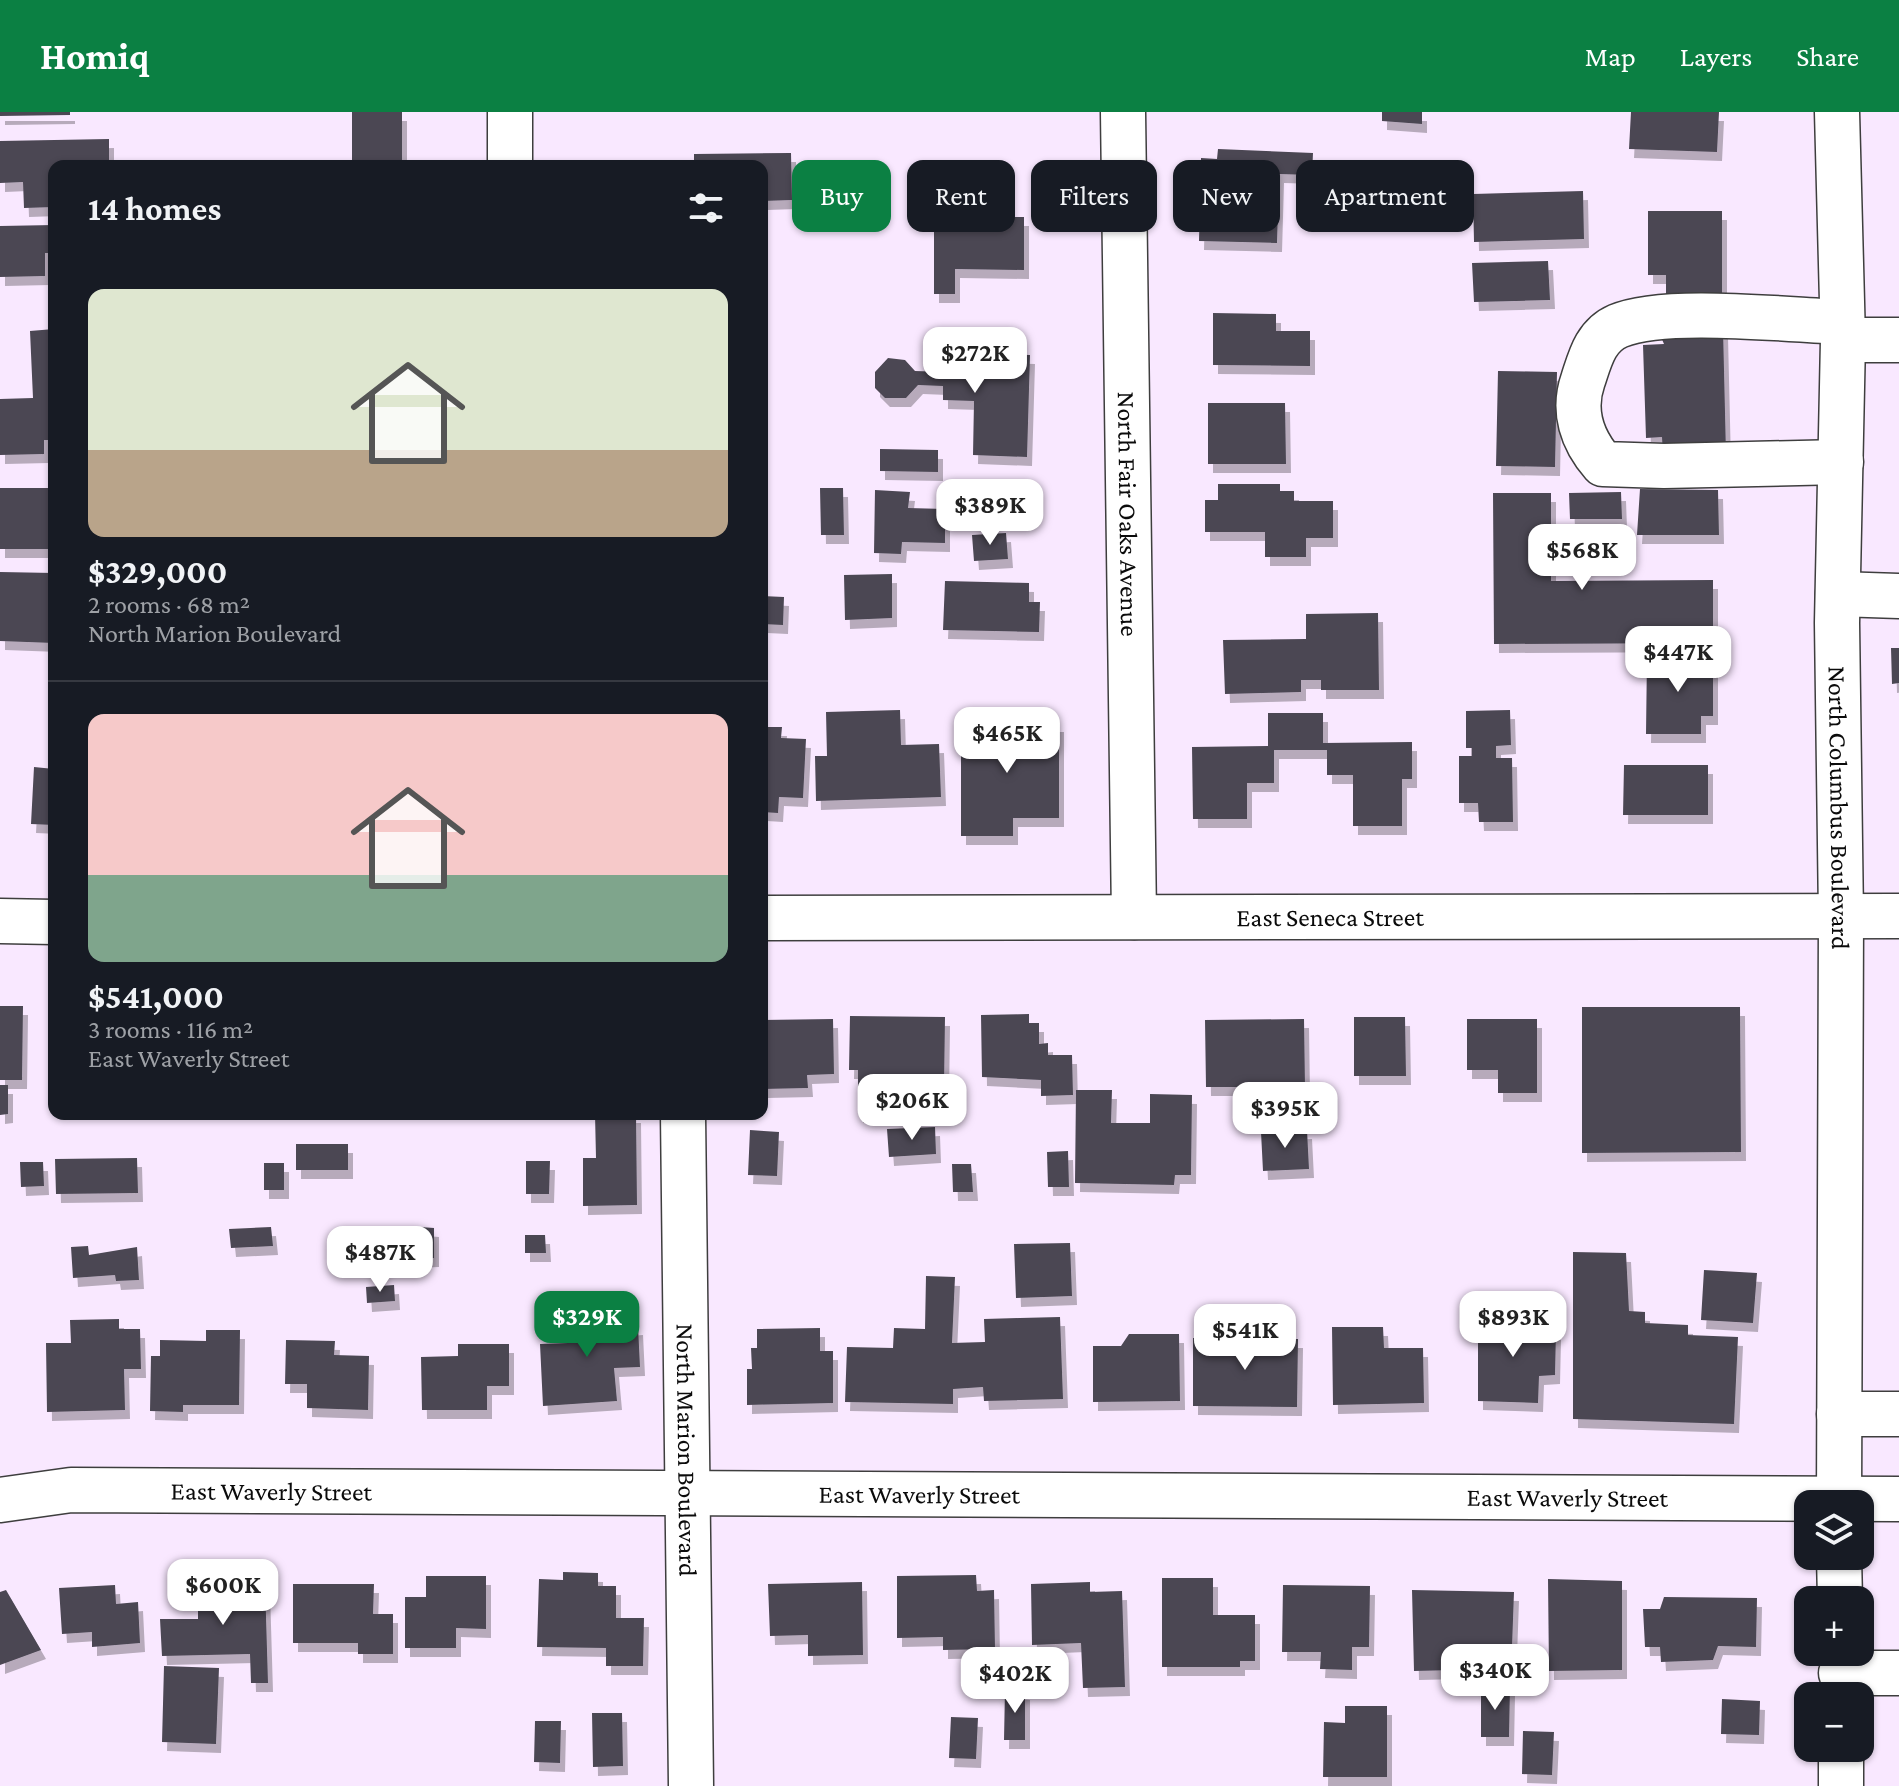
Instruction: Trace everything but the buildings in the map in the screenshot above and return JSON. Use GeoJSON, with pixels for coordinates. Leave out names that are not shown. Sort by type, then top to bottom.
{"type":"FeatureCollection","features":[{"type":"Feature","properties":{"kind":"street"},"geometry":{"type":"LineString","coordinates":[[510,112],[510,160]]}},
{"type":"Feature","properties":{"kind":"street","name":"North Fair Oaks Avenue"},"geometry":{"type":"LineString","coordinates":[[1123,112],[1134,917]]}},
{"type":"Feature","properties":{"kind":"street","name":"North Columbus Boulevard"},"geometry":{"type":"LineString","coordinates":[[1837,112],[1842,331],[1838,594],[1841,917],[1839,1490]]}},
{"type":"Feature","properties":{"kind":"street"},"geometry":{"type":"LineString","coordinates":[[1841,462],[1664,466],[1603,464],[1586,445],[1579,415],[1579,391],[1594,346],[1617,326],[1670,316],[1842,331],[1899,340]]}},
{"type":"Feature","properties":{"kind":"street"},"geometry":{"type":"LineString","coordinates":[[1838,594],[1899,596]]}},
{"type":"Feature","properties":{"kind":"street","name":"East Seneca Street"},"geometry":{"type":"LineString","coordinates":[[768,918],[1899,916]]}},
{"type":"Feature","properties":{"kind":"street"},"geometry":{"type":"LineString","coordinates":[[0,921],[48,922]]}},
{"type":"Feature","properties":{"kind":"street","name":"North Marion Boulevard"},"geometry":{"type":"LineString","coordinates":[[683,1120],[691,1786]]}},
{"type":"Feature","properties":{"kind":"street"},"geometry":{"type":"LineString","coordinates":[[1839,1414],[1899,1414]]}},
{"type":"Feature","properties":{"kind":"street","name":"East Waverly Street"},"geometry":{"type":"LineString","coordinates":[[0,1500],[71,1490],[688,1491],[1794,1501]]}},
{"type":"Feature","properties":{"kind":"street","name":"East Waverly Street"},"geometry":{"type":"LineString","coordinates":[[1874,1500],[1899,1499]]}},
{"type":"Feature","properties":{"kind":"street"},"geometry":{"type":"LineString","coordinates":[[1841,1674],[1899,1673]]}},
{"type":"Feature","properties":{"kind":"street"},"geometry":{"type":"LineString","coordinates":[[1841,1762],[1841,1786]]}}]}
